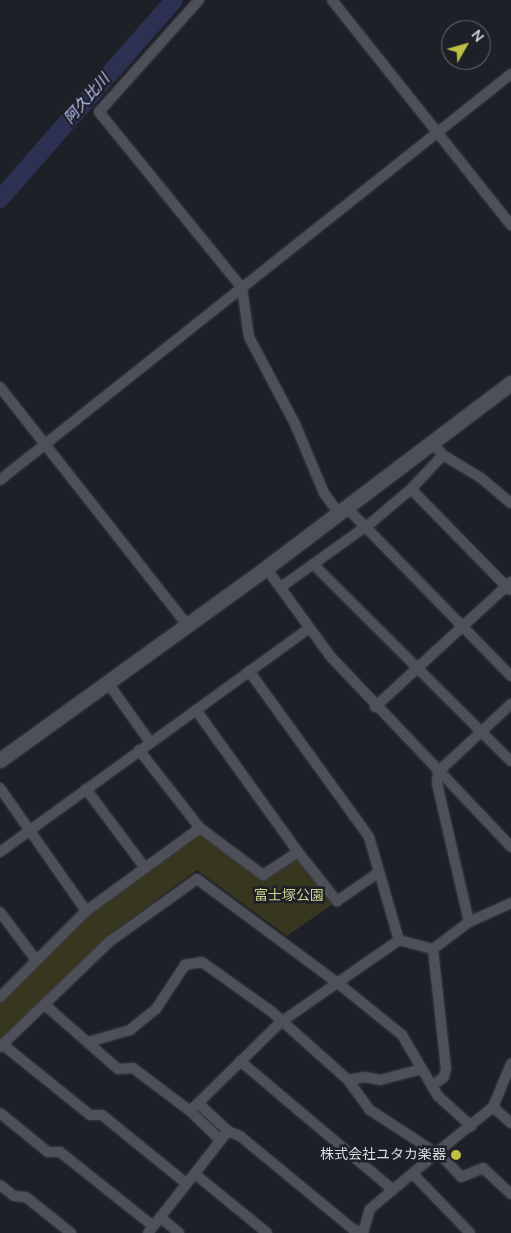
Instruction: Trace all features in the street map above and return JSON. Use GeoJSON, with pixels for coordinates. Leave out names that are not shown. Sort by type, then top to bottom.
{"type":"FeatureCollection","features":[{"type":"Feature","properties":{"kind":"street"},"geometry":{"type":"LineString","coordinates":[[199,0],[99,112],[242,288],[250,337],[296,424],[324,493],[364,527],[464,626],[511,676]]}},
{"type":"Feature","properties":{"kind":"street"},"geometry":{"type":"LineString","coordinates":[[332,0],[511,225]]}},
{"type":"Feature","properties":{"kind":"street"},"geometry":{"type":"LineString","coordinates":[[0,480],[511,74]]}},
{"type":"Feature","properties":{"kind":"street"},"geometry":{"type":"LineString","coordinates":[[0,760],[266,568],[511,383]]}},
{"type":"Feature","properties":{"kind":"street"},"geometry":{"type":"LineString","coordinates":[[0,387],[187,625]]}},
{"type":"Feature","properties":{"kind":"street"},"geometry":{"type":"LineString","coordinates":[[432,442],[443,455],[481,478],[511,503]]}},
{"type":"Feature","properties":{"kind":"street"},"geometry":{"type":"LineString","coordinates":[[281,587],[364,527],[411,489],[443,455]]}},
{"type":"Feature","properties":{"kind":"street"},"geometry":{"type":"LineString","coordinates":[[374,707],[510,586],[411,489]]}},
{"type":"Feature","properties":{"kind":"street"},"geometry":{"type":"LineString","coordinates":[[313,564],[511,761]]}},
{"type":"Feature","properties":{"kind":"street"},"geometry":{"type":"LineString","coordinates":[[266,568],[310,628],[374,707],[511,847]]}},
{"type":"Feature","properties":{"kind":"street"},"geometry":{"type":"LineString","coordinates":[[0,852],[86,788],[310,628]]}},
{"type":"Feature","properties":{"kind":"street"},"geometry":{"type":"LineString","coordinates":[[249,671],[369,837],[399,940]]}},
{"type":"Feature","properties":{"kind":"street"},"geometry":{"type":"LineString","coordinates":[[108,683],[150,742]]}},
{"type":"Feature","properties":{"kind":"street"},"geometry":{"type":"LineString","coordinates":[[469,922],[437,783],[438,772],[511,704]]}},
{"type":"Feature","properties":{"kind":"street"},"geometry":{"type":"LineString","coordinates":[[196,710],[298,852],[338,901],[379,872]]}},
{"type":"Feature","properties":{"kind":"street"},"geometry":{"type":"LineString","coordinates":[[139,750],[200,828],[263,875],[298,852]]}},
{"type":"Feature","properties":{"kind":"street"},"geometry":{"type":"LineString","coordinates":[[0,788],[86,911]]}},
{"type":"Feature","properties":{"kind":"street"},"geometry":{"type":"LineString","coordinates":[[86,788],[145,868]]}},
{"type":"Feature","properties":{"kind":"street"},"geometry":{"type":"LineString","coordinates":[[0,997],[86,911],[200,828]]}},
{"type":"Feature","properties":{"kind":"street"},"geometry":{"type":"LineString","coordinates":[[187,1184],[102,1115],[90,1115],[1,1046],[109,942],[197,879],[339,984],[402,1035],[446,1106],[467,1120],[471,1126]]}},
{"type":"Feature","properties":{"kind":"street"},"geometry":{"type":"LineString","coordinates":[[432,949],[469,922],[511,903]]}},
{"type":"Feature","properties":{"kind":"street"},"geometry":{"type":"LineString","coordinates":[[0,912],[36,960]]}},
{"type":"Feature","properties":{"kind":"street"},"geometry":{"type":"LineString","coordinates":[[399,940],[432,949]]}},
{"type":"Feature","properties":{"kind":"street"},"geometry":{"type":"LineString","coordinates":[[190,1111],[281,1022],[339,984],[399,940]]}},
{"type":"Feature","properties":{"kind":"street"},"geometry":{"type":"LineString","coordinates":[[432,949],[446,1068],[444,1077],[433,1085]]}},
{"type":"Feature","properties":{"kind":"street"},"geometry":{"type":"LineString","coordinates":[[88,1042],[130,1030],[156,1009],[185,965],[202,962],[272,1012],[348,1080],[370,1110],[438,1152],[461,1177],[484,1168],[511,1194]]}},
{"type":"Feature","properties":{"kind":"street"},"geometry":{"type":"LineString","coordinates":[[45,1005],[118,1069],[134,1068],[190,1111],[219,1139]]}},
{"type":"Feature","properties":{"kind":"street"},"geometry":{"type":"LineString","coordinates":[[240,1061],[393,1190]]}},
{"type":"Feature","properties":{"kind":"street"},"geometry":{"type":"LineString","coordinates":[[199,1104],[228,1131],[240,1136],[353,1229],[363,1233],[370,1209],[493,1107],[511,1064]]}},
{"type":"Feature","properties":{"kind":"street"},"geometry":{"type":"LineString","coordinates":[[348,1080],[366,1077],[380,1080],[422,1069]]}},
{"type":"Feature","properties":{"kind":"street"},"geometry":{"type":"LineString","coordinates":[[493,1107],[511,1123]]}},
{"type":"Feature","properties":{"kind":"street"},"geometry":{"type":"LineString","coordinates":[[0,1114],[48,1152],[60,1152],[150,1230],[195,1174],[219,1139],[228,1131]]}},
{"type":"Feature","properties":{"kind":"street"},"geometry":{"type":"LineString","coordinates":[[195,1174],[268,1233]]}},
{"type":"Feature","properties":{"kind":"street"},"geometry":{"type":"LineString","coordinates":[[413,1174],[470,1233]]}},
{"type":"Feature","properties":{"kind":"street"},"geometry":{"type":"LineString","coordinates":[[0,1184],[14,1196],[26,1197],[71,1233]]}},
{"type":"Feature","properties":{"kind":"street"},"geometry":{"type":"LineString","coordinates":[[160,1218],[179,1233]]}},
{"type":"Feature","properties":{"kind":"green space","name":"富士塚公園"},"geometry":{"type":"Polygon","coordinates":[[[200,828],[263,875],[298,852],[337,901],[287,936],[197,870],[112,933],[0,1041],[0,995],[86,911],[200,828]]]}},
{"type":"Feature","properties":{"kind":"waterway","name":"阿久比川"},"geometry":{"type":"LineString","coordinates":[[0,199],[174,0]]}},
{"type":"Feature","properties":{"kind":"place","name":"株式会社ユタカ楽器"},"geometry":{"type":"Point","coordinates":[456,1155]}}]}
